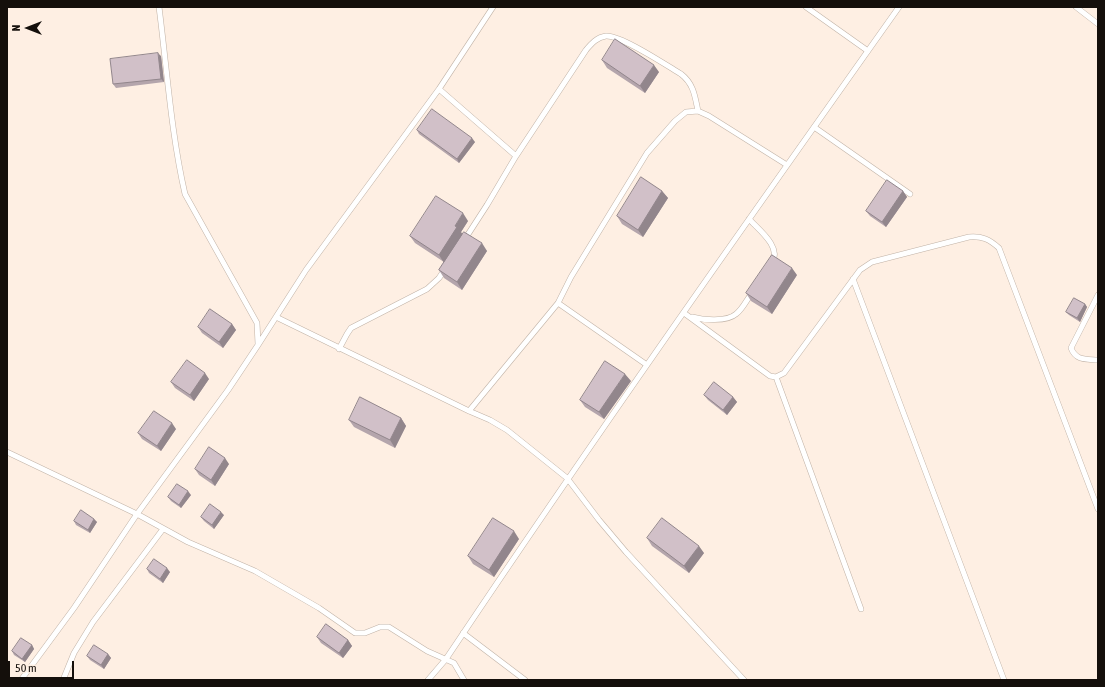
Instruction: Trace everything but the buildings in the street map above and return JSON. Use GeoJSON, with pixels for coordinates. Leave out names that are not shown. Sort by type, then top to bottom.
{"type":"FeatureCollection","features":[{"type":"Feature","properties":{"kind":"lane"},"geometry":{"type":"LineString","coordinates":[[159,7],[180,173],[185,194],[257,323],[258,345]]}},
{"type":"Feature","properties":{"kind":"lane"},"geometry":{"type":"LineString","coordinates":[[21,680],[74,608],[137,514],[228,390],[306,270],[439,89],[494,7]]}},
{"type":"Feature","properties":{"kind":"lane"},"geometry":{"type":"LineString","coordinates":[[806,7],[868,51]]}},
{"type":"Feature","properties":{"kind":"lane"},"geometry":{"type":"LineString","coordinates":[[428,680],[446,659],[568,478],[787,165],[900,7]]}},
{"type":"Feature","properties":{"kind":"lane"},"geometry":{"type":"LineString","coordinates":[[1076,7],[1098,24]]}},
{"type":"Feature","properties":{"kind":"lane"},"geometry":{"type":"LineString","coordinates":[[461,245],[516,156],[586,50],[601,37],[609,36],[621,39],[686,78],[693,88],[698,111]]}},
{"type":"Feature","properties":{"kind":"lane"},"geometry":{"type":"LineString","coordinates":[[439,89],[516,156]]}},
{"type":"Feature","properties":{"kind":"lane"},"geometry":{"type":"LineString","coordinates":[[469,411],[558,303],[571,277],[647,153],[675,121],[686,112],[698,111],[709,116],[787,165]]}},
{"type":"Feature","properties":{"kind":"lane"},"geometry":{"type":"LineString","coordinates":[[814,127],[910,194]]}},
{"type":"Feature","properties":{"kind":"lane"},"geometry":{"type":"LineString","coordinates":[[749,219],[764,234],[774,248],[775,256],[770,264]]}},
{"type":"Feature","properties":{"kind":"lane"},"geometry":{"type":"LineString","coordinates":[[684,313],[770,376],[776,377],[784,373],[860,270],[872,262],[969,237],[979,236],[990,240],[999,248],[1098,509]]}},
{"type":"Feature","properties":{"kind":"lane"},"geometry":{"type":"LineString","coordinates":[[339,349],[352,328],[427,289],[439,278],[448,264]]}},
{"type":"Feature","properties":{"kind":"lane"},"geometry":{"type":"LineString","coordinates":[[853,279],[1004,680]]}},
{"type":"Feature","properties":{"kind":"lane"},"geometry":{"type":"LineString","coordinates":[[684,313],[699,319],[719,319],[733,316],[740,310],[753,290]]}},
{"type":"Feature","properties":{"kind":"lane"},"geometry":{"type":"LineString","coordinates":[[1098,295],[1071,348],[1078,358],[1098,360]]}},
{"type":"Feature","properties":{"kind":"lane"},"geometry":{"type":"LineString","coordinates":[[558,303],[647,365]]}},
{"type":"Feature","properties":{"kind":"lane"},"geometry":{"type":"LineString","coordinates":[[276,317],[339,349],[490,420],[507,430],[568,478],[599,520],[626,552],[744,680]]}},
{"type":"Feature","properties":{"kind":"lane"},"geometry":{"type":"LineString","coordinates":[[776,377],[861,608]]}},
{"type":"Feature","properties":{"kind":"lane"},"geometry":{"type":"LineString","coordinates":[[7,452],[137,514],[188,542],[232,560],[278,583],[319,608],[355,633],[365,633],[380,627],[389,627],[427,651],[454,663],[464,680]]}},
{"type":"Feature","properties":{"kind":"lane"},"geometry":{"type":"LineString","coordinates":[[63,680],[74,653],[92,622],[163,529]]}},
{"type":"Feature","properties":{"kind":"lane"},"geometry":{"type":"LineString","coordinates":[[463,633],[525,680]]}}]}
